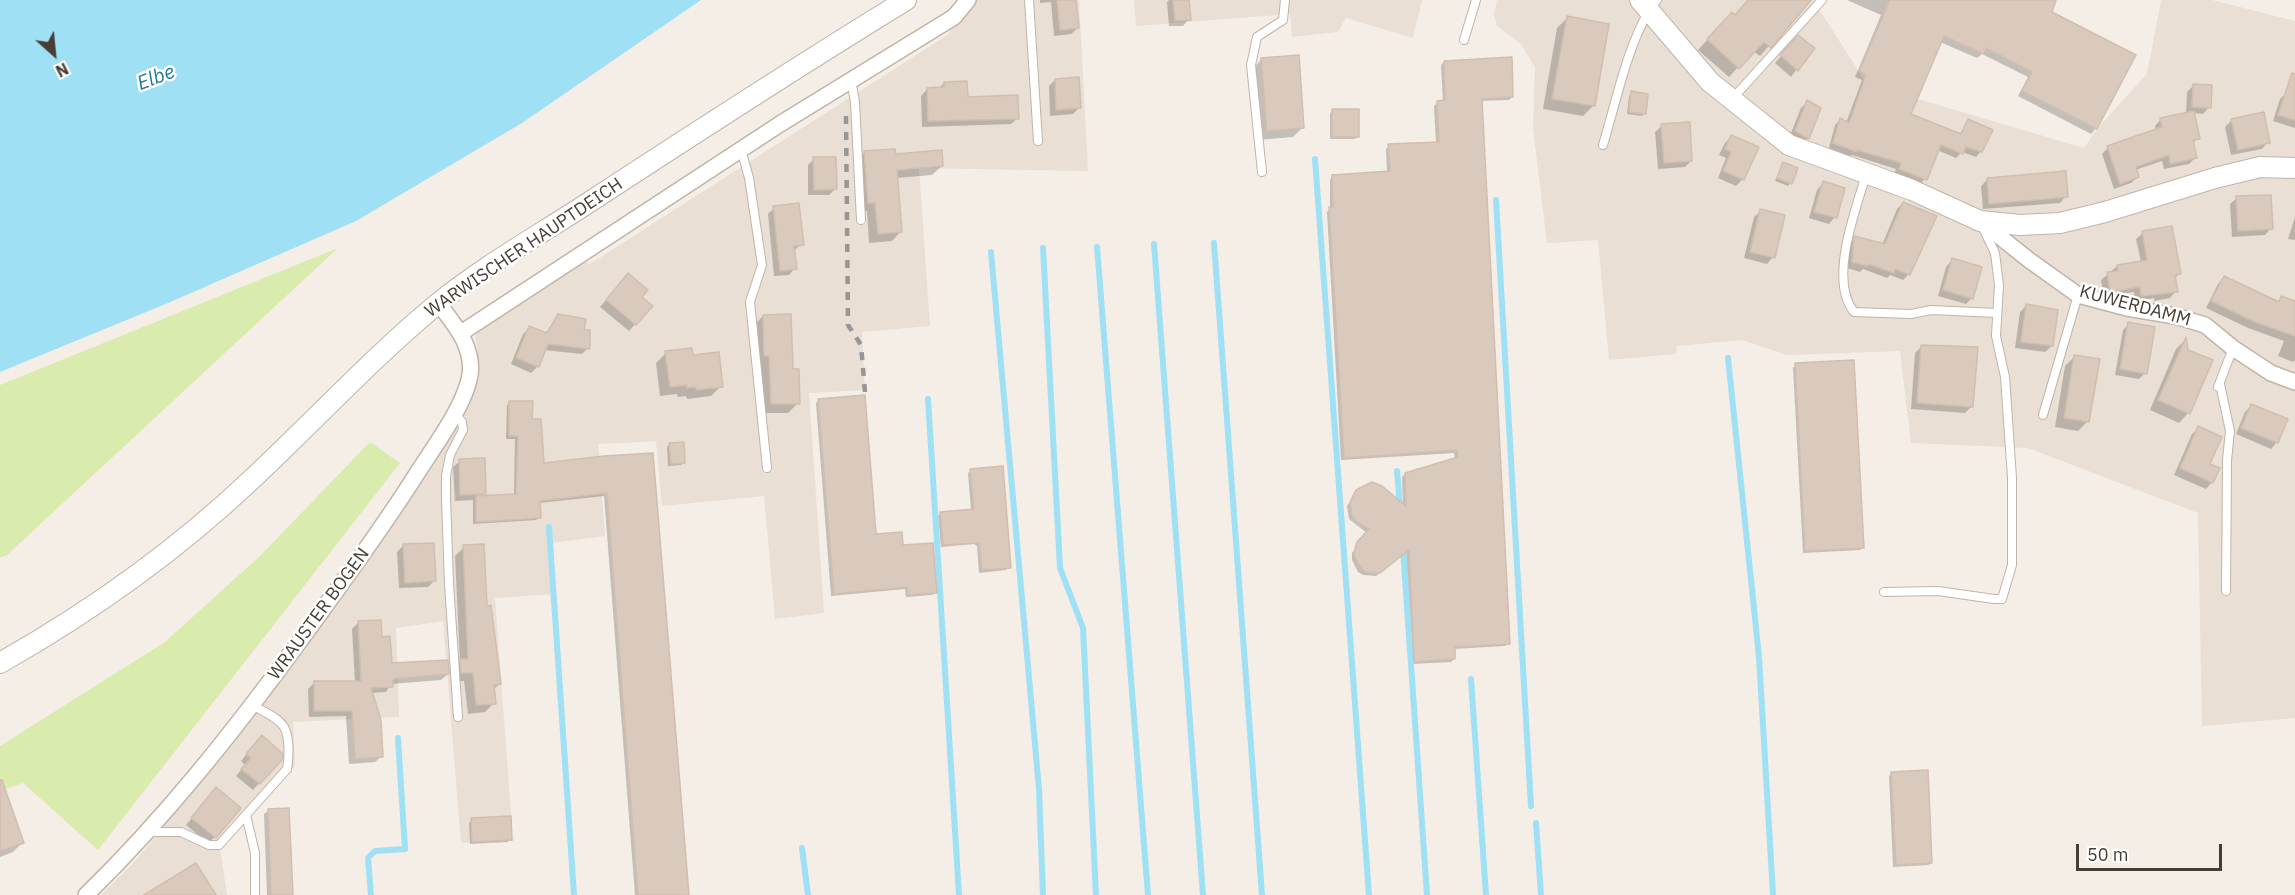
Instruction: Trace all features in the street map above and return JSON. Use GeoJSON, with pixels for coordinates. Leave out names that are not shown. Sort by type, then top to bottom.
{"type":"FeatureCollection","features":[{"type":"Feature","properties":{"kind":"street","name":"WARWISCHER HAUPTDEICH"},"geometry":{"type":"LineString","coordinates":[[0,663],[104,599],[174,548],[250,482],[397,339],[438,303],[693,134],[906,0]]}},
{"type":"Feature","properties":{"kind":"street","name":"WARWISCHER HAUPTDEICH"},"geometry":{"type":"LineString","coordinates":[[461,333],[741,150],[954,17],[968,0]]}},
{"type":"Feature","properties":{"kind":"street"},"geometry":{"type":"LineString","coordinates":[[1648,3],[1710,82],[1790,145],[1912,190],[1980,221],[2020,225],[2060,223],[2260,167],[2295,168]]}},
{"type":"Feature","properties":{"kind":"street","name":"KUWERDAMM"},"geometry":{"type":"LineString","coordinates":[[1980,221],[2078,295],[2127,308],[2175,316],[2205,325],[2233,348],[2271,373],[2295,382]]}},
{"type":"Feature","properties":{"kind":"street","name":"WRAUSTER BOGEN"},"geometry":{"type":"LineString","coordinates":[[86,895],[119,863],[252,705],[395,509],[455,412],[465,394],[470,374],[469,353],[461,333],[438,303]]}},
{"type":"Feature","properties":{"kind":"lane"},"geometry":{"type":"LineString","coordinates":[[1029,0],[1038,141]]}},
{"type":"Feature","properties":{"kind":"lane"},"geometry":{"type":"LineString","coordinates":[[1262,172],[1251,65],[1257,37],[1283,20],[1285,0]]}},
{"type":"Feature","properties":{"kind":"lane"},"geometry":{"type":"LineString","coordinates":[[1464,40],[1476,0]]}},
{"type":"Feature","properties":{"kind":"lane"},"geometry":{"type":"LineString","coordinates":[[1732,99],[1822,0]]}},
{"type":"Feature","properties":{"kind":"lane"},"geometry":{"type":"LineString","coordinates":[[1603,145],[1634,41],[1648,3]]}},
{"type":"Feature","properties":{"kind":"lane"},"geometry":{"type":"LineString","coordinates":[[851,80],[855,102],[861,220]]}},
{"type":"Feature","properties":{"kind":"lane"},"geometry":{"type":"LineString","coordinates":[[741,150],[749,178],[762,265],[750,303],[767,468]]}},
{"type":"Feature","properties":{"kind":"lane"},"geometry":{"type":"LineString","coordinates":[[1867,173],[1847,239],[1843,266],[1846,297],[1854,312],[1911,314],[1931,310],[1997,313]]}},
{"type":"Feature","properties":{"kind":"lane"},"geometry":{"type":"LineString","coordinates":[[1884,592],[1938,591],[1994,599],[2002,598],[2012,565],[2012,478],[2005,377],[1996,336],[1999,285],[1995,253],[1980,221]]}},
{"type":"Feature","properties":{"kind":"lane"},"geometry":{"type":"LineString","coordinates":[[2043,415],[2078,295]]}},
{"type":"Feature","properties":{"kind":"lane"},"geometry":{"type":"LineString","coordinates":[[2226,591],[2227,460],[2230,431],[2219,386],[2233,348]]}},
{"type":"Feature","properties":{"kind":"lane"},"geometry":{"type":"LineString","coordinates":[[455,412],[462,422],[463,430],[450,455],[446,476],[446,498],[458,717]]}},
{"type":"Feature","properties":{"kind":"lane"},"geometry":{"type":"LineString","coordinates":[[146,832],[181,832],[209,845],[219,845],[287,770],[289,759],[285,728],[252,705]]}},
{"type":"Feature","properties":{"kind":"lane"},"geometry":{"type":"LineString","coordinates":[[246,815],[255,853],[255,895]]}},
{"type":"Feature","properties":{"kind":"shaded area"},"geometry":{"type":"Polygon","coordinates":[[[975,0],[1079,0],[1088,171],[919,168],[930,326],[862,332],[865,390],[809,393],[824,613],[775,619],[764,496],[662,506],[656,441],[598,444],[605,536],[552,543],[553,594],[495,598],[513,841],[461,843],[443,621],[396,628],[399,717],[293,722],[295,766],[220,848],[227,895],[101,895],[136,860],[255,715],[393,525],[469,399],[478,376],[478,351],[475,337],[478,329],[581,261],[590,264],[949,34],[950,28],[975,0]]]}},
{"type":"Feature","properties":{"kind":"shaded area"},"geometry":{"type":"Polygon","coordinates":[[[1134,0],[1422,0],[1413,38],[1346,18],[1338,32],[1292,37],[1290,14],[1136,26],[1134,0]]]}},
{"type":"Feature","properties":{"kind":"shaded area"},"geometry":{"type":"Polygon","coordinates":[[[1497,0],[1813,0],[1867,84],[2084,148],[2097,129],[2147,74],[2161,0],[2212,0],[2295,21],[2295,718],[2202,726],[2198,513],[2028,448],[1911,443],[1900,351],[1787,355],[1742,340],[1677,346],[1676,354],[1609,360],[1598,240],[1547,243],[1533,128],[1535,67],[1521,44],[1497,26],[1494,15],[1497,0]]]}},
{"type":"Feature","properties":{"kind":"green space"},"geometry":{"type":"Polygon","coordinates":[[[338,248],[7,555],[0,558],[0,385],[338,248]]]}},
{"type":"Feature","properties":{"kind":"green space"},"geometry":{"type":"Polygon","coordinates":[[[370,442],[400,463],[98,850],[23,783],[0,791],[0,746],[165,642],[260,556],[370,442]]]}},
{"type":"Feature","properties":{"kind":"water","name":"Elbe"},"geometry":{"type":"Polygon","coordinates":[[[0,0],[701,0],[522,123],[356,221],[168,303],[0,372],[0,0]]]}},
{"type":"Feature","properties":{"kind":"building"},"geometry":{"type":"Polygon","coordinates":[[[1057,0],[1076,0],[1079,28],[1060,30],[1057,0]]]}},
{"type":"Feature","properties":{"kind":"building"},"geometry":{"type":"Polygon","coordinates":[[[1173,0],[1189,0],[1191,20],[1175,21],[1173,0]]]}},
{"type":"Feature","properties":{"kind":"building"},"geometry":{"type":"Polygon","coordinates":[[[1748,0],[1811,0],[1771,48],[1764,42],[1739,69],[1707,39],[1732,12],[1735,15],[1748,0]]]}},
{"type":"Feature","properties":{"kind":"building"},"geometry":{"type":"Polygon","coordinates":[[[1890,0],[2056,0],[2052,12],[2136,55],[2097,129],[2022,91],[2032,72],[1986,48],[1984,54],[1944,36],[1911,114],[1961,134],[1968,119],[1993,130],[1982,152],[1966,147],[1963,154],[1941,145],[1927,180],[1899,169],[1901,163],[1857,150],[1857,152],[1833,143],[1840,118],[1849,123],[1866,75],[1859,71],[1890,0]]]}},
{"type":"Feature","properties":{"kind":"building"},"geometry":{"type":"Polygon","coordinates":[[[1567,16],[1609,24],[1595,106],[1552,99],[1567,16]]]}},
{"type":"Feature","properties":{"kind":"building"},"geometry":{"type":"Polygon","coordinates":[[[1798,35],[1815,48],[1798,71],[1780,55],[1798,35]]]}},
{"type":"Feature","properties":{"kind":"building"},"geometry":{"type":"Polygon","coordinates":[[[1299,55],[1304,128],[1267,131],[1261,58],[1299,55]]]}},
{"type":"Feature","properties":{"kind":"building"},"geometry":{"type":"Polygon","coordinates":[[[1512,57],[1513,97],[1482,99],[1510,644],[1455,647],[1455,659],[1414,662],[1409,550],[1380,573],[1366,572],[1361,568],[1354,556],[1355,549],[1357,542],[1369,529],[1356,521],[1352,515],[1350,502],[1356,490],[1372,482],[1382,486],[1406,506],[1405,473],[1458,457],[1457,450],[1344,458],[1329,207],[1333,207],[1332,175],[1390,171],[1388,144],[1439,142],[1437,101],[1445,100],[1444,61],[1512,57]]]}},
{"type":"Feature","properties":{"kind":"building"},"geometry":{"type":"Polygon","coordinates":[[[2292,73],[2295,74],[2295,120],[2278,115],[2292,73]]]}},
{"type":"Feature","properties":{"kind":"building"},"geometry":{"type":"Polygon","coordinates":[[[1079,77],[1081,108],[1056,110],[1055,79],[1079,77]]]}},
{"type":"Feature","properties":{"kind":"building"},"geometry":{"type":"Polygon","coordinates":[[[967,81],[968,97],[1018,95],[1019,119],[928,121],[927,88],[944,87],[944,82],[967,81]]]}},
{"type":"Feature","properties":{"kind":"building"},"geometry":{"type":"Polygon","coordinates":[[[2193,84],[2212,85],[2211,108],[2192,107],[2193,84]]]}},
{"type":"Feature","properties":{"kind":"building"},"geometry":{"type":"Polygon","coordinates":[[[1631,91],[1648,94],[1646,114],[1629,112],[1631,91]]]}},
{"type":"Feature","properties":{"kind":"building"},"geometry":{"type":"Polygon","coordinates":[[[1807,100],[1821,108],[1809,139],[1795,131],[1807,100]]]}},
{"type":"Feature","properties":{"kind":"building"},"geometry":{"type":"Polygon","coordinates":[[[1332,109],[1359,109],[1359,137],[1332,137],[1332,109]]]}},
{"type":"Feature","properties":{"kind":"building"},"geometry":{"type":"Polygon","coordinates":[[[2194,111],[2200,139],[2193,140],[2197,158],[2170,164],[2169,155],[2136,167],[2139,177],[2120,184],[2107,146],[2162,127],[2160,118],[2194,111]]]}},
{"type":"Feature","properties":{"kind":"building"},"geometry":{"type":"Polygon","coordinates":[[[2264,112],[2270,143],[2238,150],[2231,119],[2264,112]]]}},
{"type":"Feature","properties":{"kind":"building"},"geometry":{"type":"Polygon","coordinates":[[[1690,122],[1692,161],[1664,163],[1661,124],[1690,122]]]}},
{"type":"Feature","properties":{"kind":"building"},"geometry":{"type":"Polygon","coordinates":[[[1731,135],[1759,147],[1744,180],[1723,171],[1731,152],[1725,149],[1731,135]]]}},
{"type":"Feature","properties":{"kind":"building"},"geometry":{"type":"Polygon","coordinates":[[[895,149],[896,154],[942,150],[943,166],[897,170],[902,232],[878,234],[875,203],[868,203],[864,151],[895,149]]]}},
{"type":"Feature","properties":{"kind":"building"},"geometry":{"type":"Polygon","coordinates":[[[813,157],[836,157],[837,189],[814,190],[813,157]]]}},
{"type":"Feature","properties":{"kind":"building"},"geometry":{"type":"Polygon","coordinates":[[[1783,162],[1798,168],[1792,184],[1777,178],[1783,162]]]}},
{"type":"Feature","properties":{"kind":"building"},"geometry":{"type":"Polygon","coordinates":[[[2066,171],[2068,197],[1989,204],[1987,178],[2066,171]]]}},
{"type":"Feature","properties":{"kind":"building"},"geometry":{"type":"Polygon","coordinates":[[[1823,181],[1845,188],[1837,218],[1814,212],[1823,181]]]}},
{"type":"Feature","properties":{"kind":"building"},"geometry":{"type":"Polygon","coordinates":[[[2271,195],[2273,229],[2238,231],[2236,196],[2271,195]]]}},
{"type":"Feature","properties":{"kind":"building"},"geometry":{"type":"Polygon","coordinates":[[[1903,202],[1937,216],[1910,275],[1895,269],[1894,273],[1868,264],[1868,266],[1852,262],[1854,236],[1885,244],[1903,202]]]}},
{"type":"Feature","properties":{"kind":"building"},"geometry":{"type":"Polygon","coordinates":[[[799,203],[804,245],[794,246],[797,269],[780,271],[773,206],[799,203]]]}},
{"type":"Feature","properties":{"kind":"building"},"geometry":{"type":"Polygon","coordinates":[[[1760,209],[1785,215],[1775,258],[1750,252],[1760,209]]]}},
{"type":"Feature","properties":{"kind":"building"},"geometry":{"type":"Polygon","coordinates":[[[2172,226],[2181,274],[2175,275],[2178,292],[2141,296],[2140,287],[2110,292],[2107,272],[2118,271],[2117,265],[2147,260],[2142,231],[2172,226]]]}},
{"type":"Feature","properties":{"kind":"building"},"geometry":{"type":"Polygon","coordinates":[[[1952,258],[1982,267],[1973,299],[1943,290],[1952,258]]]}},
{"type":"Feature","properties":{"kind":"building"},"geometry":{"type":"Polygon","coordinates":[[[628,273],[648,290],[642,297],[653,306],[636,325],[606,300],[628,273]]]}},
{"type":"Feature","properties":{"kind":"building"},"geometry":{"type":"Polygon","coordinates":[[[2224,276],[2279,302],[2281,296],[2295,301],[2295,336],[2255,322],[2211,301],[2224,276]]]}},
{"type":"Feature","properties":{"kind":"building"},"geometry":{"type":"Polygon","coordinates":[[[2026,304],[2058,310],[2053,346],[2021,342],[2026,304]]]}},
{"type":"Feature","properties":{"kind":"building"},"geometry":{"type":"Polygon","coordinates":[[[558,314],[586,319],[584,330],[590,330],[590,349],[548,344],[539,367],[516,358],[529,326],[547,333],[558,314]]]}},
{"type":"Feature","properties":{"kind":"building"},"geometry":{"type":"Polygon","coordinates":[[[791,314],[793,369],[799,369],[800,404],[771,404],[769,356],[764,356],[763,315],[791,314]]]}},
{"type":"Feature","properties":{"kind":"building"},"geometry":{"type":"Polygon","coordinates":[[[2128,322],[2155,327],[2147,374],[2120,369],[2128,322]]]}},
{"type":"Feature","properties":{"kind":"building"},"geometry":{"type":"Polygon","coordinates":[[[2186,337],[2188,350],[2213,360],[2190,414],[2158,400],[2186,337]]]}},
{"type":"Feature","properties":{"kind":"building"},"geometry":{"type":"Polygon","coordinates":[[[1921,345],[1978,347],[1973,407],[1917,403],[1921,345]]]}},
{"type":"Feature","properties":{"kind":"building"},"geometry":{"type":"Polygon","coordinates":[[[692,348],[693,355],[719,352],[723,387],[696,390],[696,387],[687,388],[687,385],[670,387],[665,351],[692,348]]]}},
{"type":"Feature","properties":{"kind":"building"},"geometry":{"type":"Polygon","coordinates":[[[2074,355],[2100,359],[2089,422],[2064,418],[2074,355]]]}},
{"type":"Feature","properties":{"kind":"building"},"geometry":{"type":"Polygon","coordinates":[[[1854,360],[1864,548],[1805,551],[1795,363],[1854,360]]]}},
{"type":"Feature","properties":{"kind":"building"},"geometry":{"type":"Polygon","coordinates":[[[865,395],[876,534],[902,532],[903,545],[933,543],[937,593],[908,595],[907,587],[834,594],[818,399],[865,395]]]}},
{"type":"Feature","properties":{"kind":"building"},"geometry":{"type":"Polygon","coordinates":[[[509,401],[533,401],[532,419],[541,419],[544,463],[653,453],[689,895],[638,895],[607,493],[540,501],[541,518],[476,522],[476,496],[516,494],[518,436],[509,436],[509,401]]]}},
{"type":"Feature","properties":{"kind":"building"},"geometry":{"type":"Polygon","coordinates":[[[2251,404],[2288,419],[2278,443],[2241,428],[2251,404]]]}},
{"type":"Feature","properties":{"kind":"building"},"geometry":{"type":"Polygon","coordinates":[[[2198,426],[2222,437],[2210,464],[2220,468],[2213,483],[2180,468],[2198,426]]]}},
{"type":"Feature","properties":{"kind":"building"},"geometry":{"type":"Polygon","coordinates":[[[684,442],[685,463],[671,464],[669,443],[684,442]]]}},
{"type":"Feature","properties":{"kind":"building"},"geometry":{"type":"Polygon","coordinates":[[[485,458],[486,494],[460,495],[459,459],[485,458]]]}},
{"type":"Feature","properties":{"kind":"building"},"geometry":{"type":"Polygon","coordinates":[[[1003,466],[1011,568],[982,570],[979,543],[943,545],[940,512],[974,509],[970,469],[1003,466]]]}},
{"type":"Feature","properties":{"kind":"building"},"geometry":{"type":"Polygon","coordinates":[[[434,543],[436,581],[405,583],[403,544],[434,543]]]}},
{"type":"Feature","properties":{"kind":"building"},"geometry":{"type":"Polygon","coordinates":[[[484,544],[487,606],[491,605],[501,684],[494,685],[496,704],[476,705],[473,673],[461,673],[460,659],[468,659],[463,545],[484,544]]]}},
{"type":"Feature","properties":{"kind":"building"},"geometry":{"type":"Polygon","coordinates":[[[381,620],[382,637],[390,636],[392,663],[448,660],[449,674],[393,679],[393,687],[371,688],[381,720],[383,757],[355,759],[352,711],[314,711],[314,681],[361,681],[358,621],[381,620]]]}},
{"type":"Feature","properties":{"kind":"building"},"geometry":{"type":"Polygon","coordinates":[[[262,735],[283,754],[282,760],[260,784],[241,769],[251,758],[246,754],[262,735]]]}},
{"type":"Feature","properties":{"kind":"building"},"geometry":{"type":"Polygon","coordinates":[[[1928,770],[1932,863],[1896,865],[1891,772],[1928,770]]]}},
{"type":"Feature","properties":{"kind":"building"},"geometry":{"type":"Polygon","coordinates":[[[0,780],[2,780],[24,843],[0,851],[0,780]]]}},
{"type":"Feature","properties":{"kind":"building"},"geometry":{"type":"Polygon","coordinates":[[[216,787],[241,808],[216,838],[191,818],[216,787]]]}},
{"type":"Feature","properties":{"kind":"building"},"geometry":{"type":"Polygon","coordinates":[[[289,808],[293,895],[271,895],[268,809],[289,808]]]}},
{"type":"Feature","properties":{"kind":"building"},"geometry":{"type":"Polygon","coordinates":[[[511,816],[512,840],[472,842],[471,818],[511,816]]]}},
{"type":"Feature","properties":{"kind":"building"},"geometry":{"type":"Polygon","coordinates":[[[196,863],[216,895],[144,895],[196,863]]]}},
{"type":"Feature","properties":{"kind":"waterway"},"geometry":{"type":"LineString","coordinates":[[1315,159],[1369,895]]}},
{"type":"Feature","properties":{"kind":"waterway"},"geometry":{"type":"LineString","coordinates":[[1496,200],[1531,806]]}},
{"type":"Feature","properties":{"kind":"waterway"},"geometry":{"type":"LineString","coordinates":[[1214,243],[1262,895]]}},
{"type":"Feature","properties":{"kind":"waterway"},"geometry":{"type":"LineString","coordinates":[[1154,244],[1203,895]]}},
{"type":"Feature","properties":{"kind":"waterway"},"geometry":{"type":"LineString","coordinates":[[1097,247],[1148,895]]}},
{"type":"Feature","properties":{"kind":"waterway"},"geometry":{"type":"LineString","coordinates":[[1043,248],[1060,568],[1083,628],[1096,895]]}},
{"type":"Feature","properties":{"kind":"waterway"},"geometry":{"type":"LineString","coordinates":[[991,252],[1039,789],[1043,895]]}},
{"type":"Feature","properties":{"kind":"waterway"},"geometry":{"type":"LineString","coordinates":[[1728,358],[1759,657],[1773,895]]}},
{"type":"Feature","properties":{"kind":"waterway"},"geometry":{"type":"LineString","coordinates":[[928,399],[959,895]]}},
{"type":"Feature","properties":{"kind":"waterway"},"geometry":{"type":"LineString","coordinates":[[1397,471],[1400,506]]}},
{"type":"Feature","properties":{"kind":"waterway"},"geometry":{"type":"LineString","coordinates":[[549,527],[574,895]]}},
{"type":"Feature","properties":{"kind":"waterway"},"geometry":{"type":"LineString","coordinates":[[1403,549],[1427,895]]}},
{"type":"Feature","properties":{"kind":"waterway"},"geometry":{"type":"LineString","coordinates":[[1471,679],[1486,895]]}},
{"type":"Feature","properties":{"kind":"waterway"},"geometry":{"type":"LineString","coordinates":[[371,895],[368,858],[375,851],[405,849],[398,738]]}},
{"type":"Feature","properties":{"kind":"waterway"},"geometry":{"type":"LineString","coordinates":[[1536,823],[1541,895]]}},
{"type":"Feature","properties":{"kind":"waterway"},"geometry":{"type":"LineString","coordinates":[[802,848],[808,895]]}},
{"type":"Feature","properties":{"kind":"railway"},"geometry":{"type":"LineString","coordinates":[[846,116],[848,325],[861,345],[865,392]]}}]}
